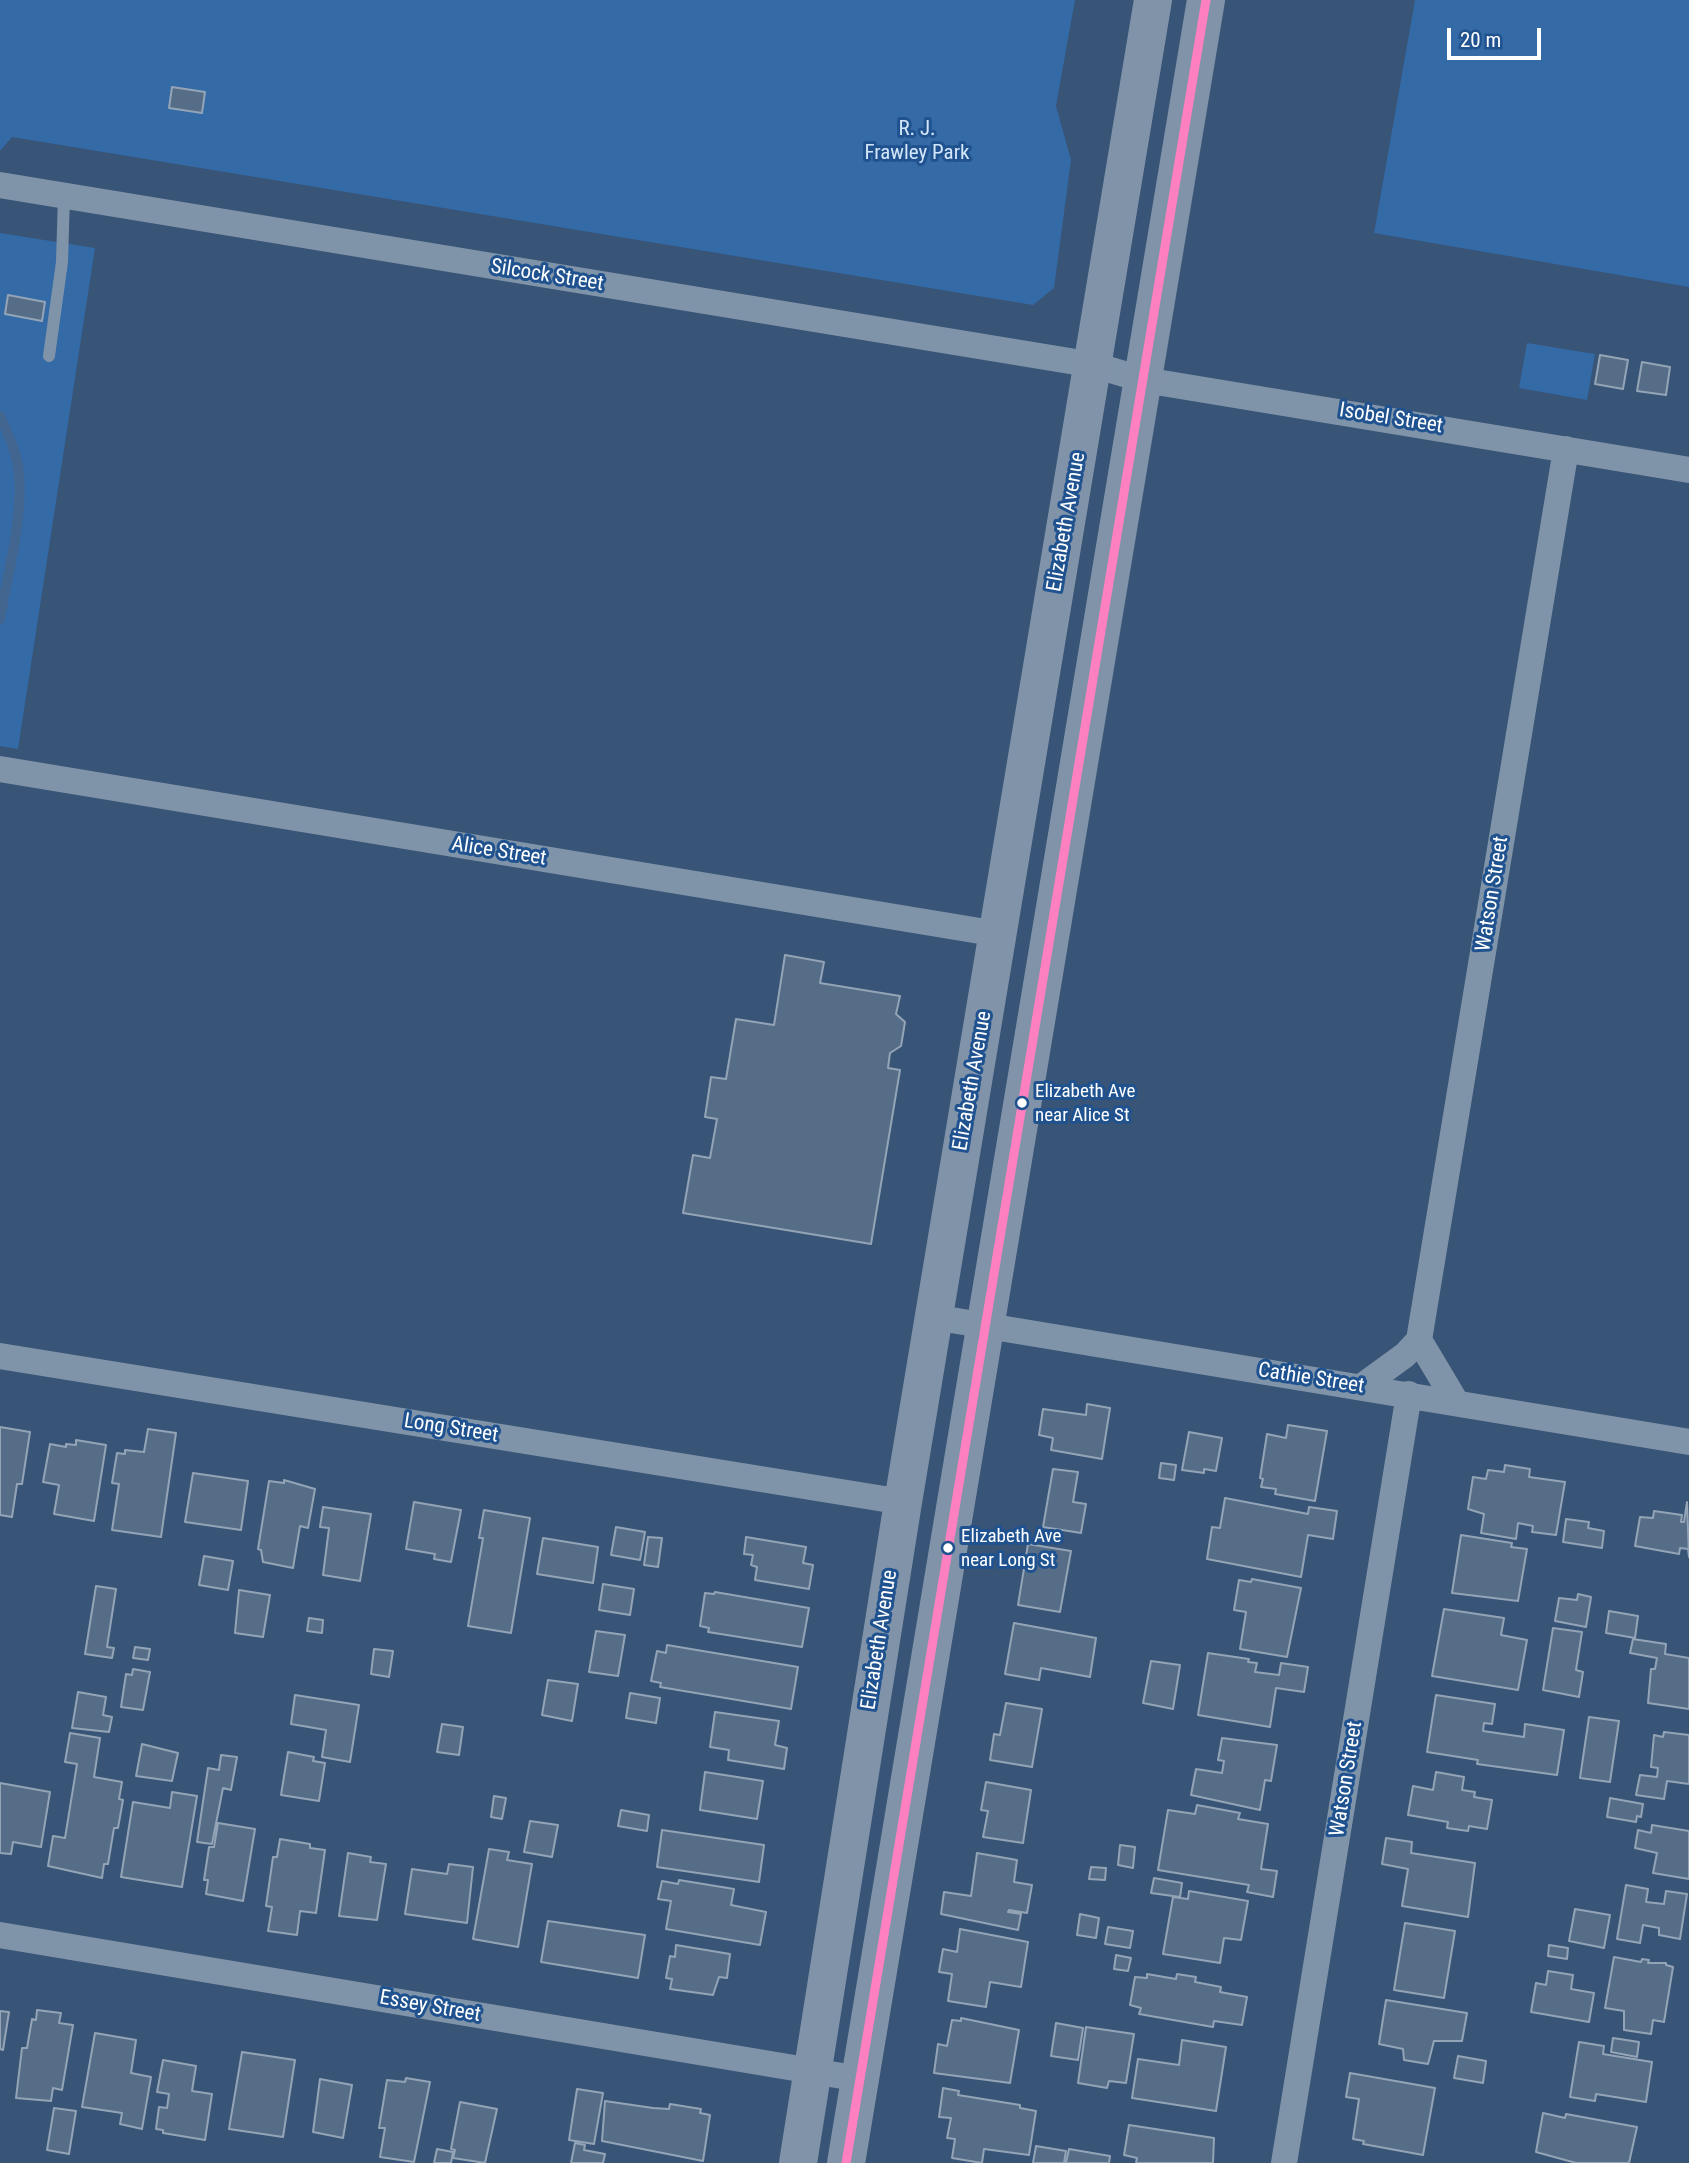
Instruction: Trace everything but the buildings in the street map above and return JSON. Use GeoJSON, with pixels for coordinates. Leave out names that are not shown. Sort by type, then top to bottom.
{"type":"FeatureCollection","features":[{"type":"Feature","properties":{"kind":"highway","name":"Elizabeth Avenue"},"geometry":{"type":"LineString","coordinates":[[798,2163],[933,1317],[1153,0]]}},
{"type":"Feature","properties":{"kind":"highway"},"geometry":{"type":"LineString","coordinates":[[846,2163],[1206,0]]}},
{"type":"Feature","properties":{"kind":"street","name":"Silcock Street"},"geometry":{"type":"LineString","coordinates":[[0,185],[1094,365]]}},
{"type":"Feature","properties":{"kind":"street","name":"Isobel Street"},"geometry":{"type":"LineString","coordinates":[[1094,365],[1144,380],[1689,470]]}},
{"type":"Feature","properties":{"kind":"street","name":"Watson Street"},"geometry":{"type":"LineString","coordinates":[[1419,1340],[1566,449]]}},
{"type":"Feature","properties":{"kind":"street","name":"Alice Street"},"geometry":{"type":"LineString","coordinates":[[0,769],[998,934]]}},
{"type":"Feature","properties":{"kind":"street","name":"Cathie Street"},"geometry":{"type":"LineString","coordinates":[[933,1317],[1689,1442]]}},
{"type":"Feature","properties":{"kind":"street"},"geometry":{"type":"LineString","coordinates":[[1361,1387],[1405,1356],[1419,1340],[1456,1402]]}},
{"type":"Feature","properties":{"kind":"street","name":"Long Street"},"geometry":{"type":"LineString","coordinates":[[0,1356],[903,1502]]}},
{"type":"Feature","properties":{"kind":"street","name":"Watson Street"},"geometry":{"type":"LineString","coordinates":[[1284,2163],[1409,1394]]}},
{"type":"Feature","properties":{"kind":"street","name":"Essey Street"},"geometry":{"type":"LineString","coordinates":[[0,1935],[860,2079]]}},
{"type":"Feature","properties":{"kind":"lane"},"geometry":{"type":"LineString","coordinates":[[49,356],[62,262],[64,197]]}},
{"type":"Feature","properties":{"kind":"green space","name":"R. J. Frawley Park"},"geometry":{"type":"Polygon","coordinates":[[[0,0],[1075,0],[1056,106],[1071,160],[1054,288],[1033,305],[12,137],[0,151],[0,0]]]}},
{"type":"Feature","properties":{"kind":"green space"},"geometry":{"type":"Polygon","coordinates":[[[1415,0],[1689,0],[1689,287],[1374,233],[1415,0]]]}},
{"type":"Feature","properties":{"kind":"green space"},"geometry":{"type":"Polygon","coordinates":[[[0,233],[95,248],[18,749],[0,746],[0,233]]]}},
{"type":"Feature","properties":{"kind":"green space"},"geometry":{"type":"Polygon","coordinates":[[[1527,343],[1595,354],[1587,400],[1519,388],[1527,343]]]}},
{"type":"Feature","properties":{"kind":"waterway"},"geometry":{"type":"LineString","coordinates":[[0,416],[16,458],[20,491],[17,527],[0,619]]}},
{"type":"Feature","properties":{"kind":"transit line"},"geometry":{"type":"LineString","coordinates":[[846,2163],[1206,0]]}},
{"type":"Feature","properties":{"kind":"place","name":"Elizabeth Ave near Alice St"},"geometry":{"type":"Point","coordinates":[1022,1103]}},
{"type":"Feature","properties":{"kind":"place","name":"Elizabeth Ave near Long St"},"geometry":{"type":"Point","coordinates":[948,1548]}}]}
